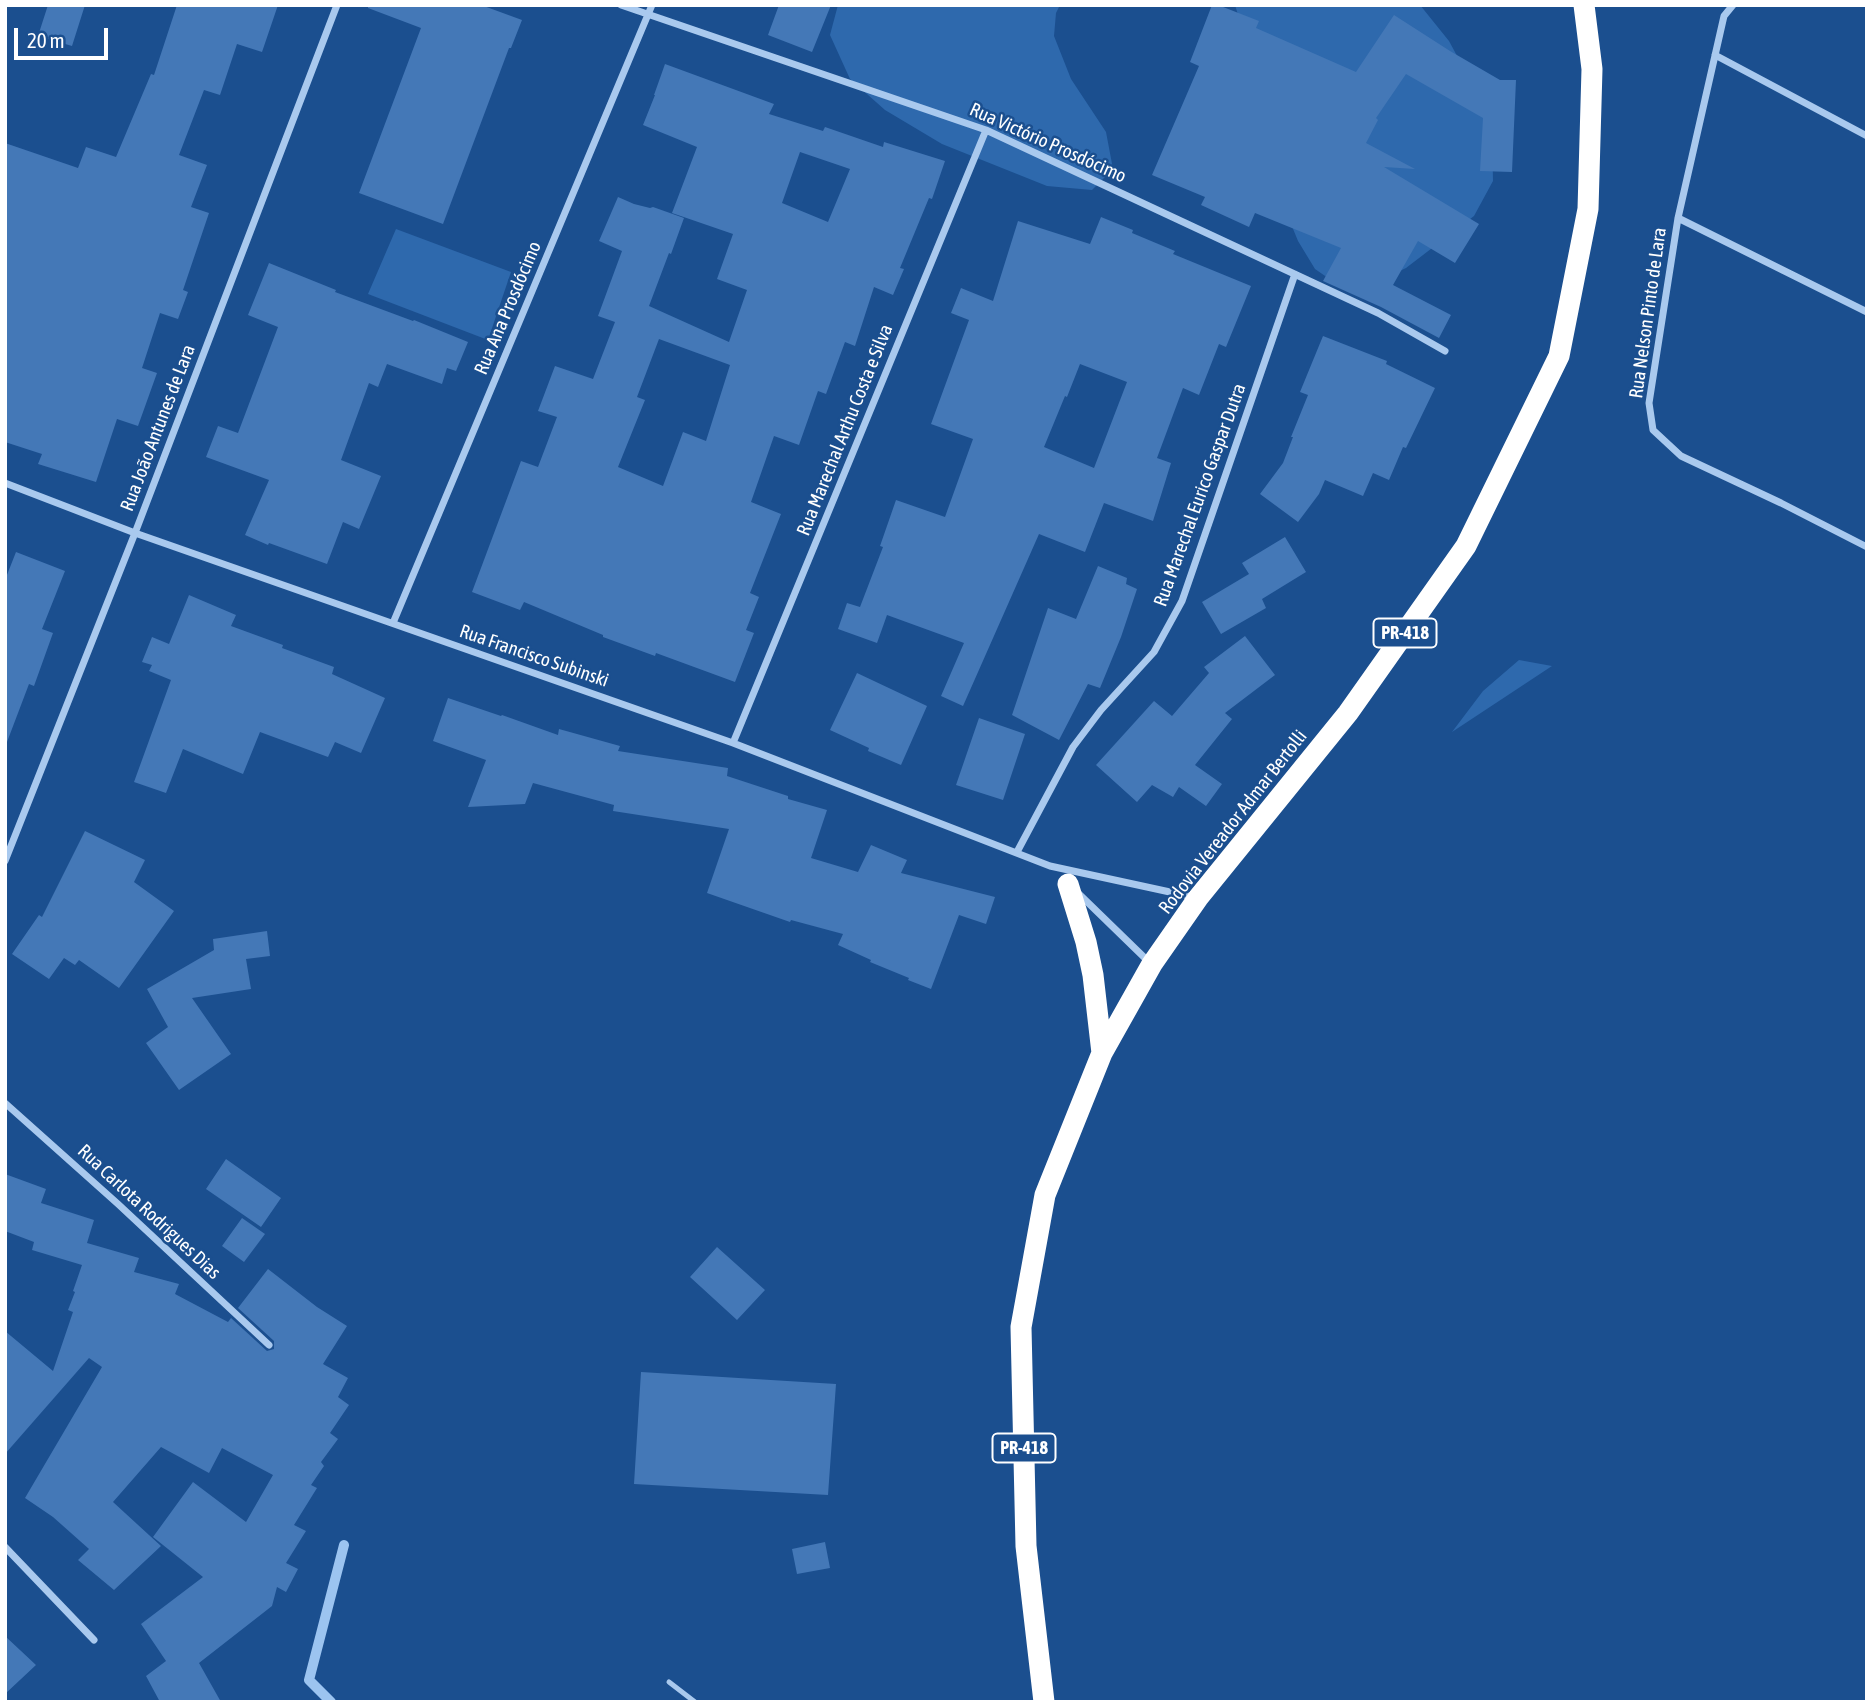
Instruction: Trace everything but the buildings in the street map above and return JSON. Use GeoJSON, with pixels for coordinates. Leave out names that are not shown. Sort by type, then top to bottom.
{"type":"FeatureCollection","features":[{"type":"Feature","properties":{"kind":"highway","name":"Rodovia Vereador Admar Bertolli"},"geometry":{"type":"LineString","coordinates":[[1044,1702],[1026,1546],[1021,1327],[1045,1195],[1102,1053],[1152,964],[1198,898],[1348,713],[1466,546],[1559,356],[1588,209],[1592,69],[1584,5]]}},
{"type":"Feature","properties":{"kind":"highway"},"geometry":{"type":"LineString","coordinates":[[1068,884],[1093,975],[1102,1053]]}},
{"type":"Feature","properties":{"kind":"street","name":"Rua João Antunes de Lara"},"geometry":{"type":"LineString","coordinates":[[5,861],[135,533],[337,5]]}},
{"type":"Feature","properties":{"kind":"street","name":"Rua Victório Prosdócimo"},"geometry":{"type":"LineString","coordinates":[[621,5],[986,130],[1378,313],[1445,351]]}},
{"type":"Feature","properties":{"kind":"street","name":"Rua Ana Prosdócimo"},"geometry":{"type":"LineString","coordinates":[[393,623],[652,5]]}},
{"type":"Feature","properties":{"kind":"street","name":"Rua Nelson Pinto de Lara"},"geometry":{"type":"LineString","coordinates":[[1733,5],[1724,16],[1678,218],[1649,403],[1653,430],[1681,456],[1781,502],[1867,547]]}},
{"type":"Feature","properties":{"kind":"street"},"geometry":{"type":"LineString","coordinates":[[1715,55],[1867,136]]}},
{"type":"Feature","properties":{"kind":"street","name":"Rua Marechal Arthu Costa e Silva"},"geometry":{"type":"LineString","coordinates":[[733,743],[986,130]]}},
{"type":"Feature","properties":{"kind":"street"},"geometry":{"type":"LineString","coordinates":[[1678,218],[1867,312]]}},
{"type":"Feature","properties":{"kind":"street","name":"Rua Marechal Eurico Gaspar Dutra"},"geometry":{"type":"LineString","coordinates":[[1017,852],[1073,747],[1101,710],[1154,652],[1182,601],[1296,274]]}},
{"type":"Feature","properties":{"kind":"street","name":"Rua Francisco Subinski"},"geometry":{"type":"LineString","coordinates":[[5,483],[135,533],[733,743],[1050,866],[1198,898]]}},
{"type":"Feature","properties":{"kind":"street","name":"Rua Francisco Subinski"},"geometry":{"type":"LineString","coordinates":[[1050,866],[1152,964]]}},
{"type":"Feature","properties":{"kind":"street","name":"Rua Carlota Rodrigues Dias"},"geometry":{"type":"LineString","coordinates":[[5,1103],[118,1203],[269,1345]]}},
{"type":"Feature","properties":{"kind":"street"},"geometry":{"type":"LineString","coordinates":[[5,1547],[94,1640]]}},
{"type":"Feature","properties":{"kind":"lane"},"geometry":{"type":"LineString","coordinates":[[669,1682],[695,1702]]}},
{"type":"Feature","properties":{"kind":"shaded area"},"geometry":{"type":"Polygon","coordinates":[[[838,5],[1060,5],[1056,13],[1054,36],[1071,79],[1106,132],[1113,169],[1092,190],[1047,186],[942,144],[885,110],[850,79],[830,35],[838,5]]]}},
{"type":"Feature","properties":{"kind":"shaded area"},"geometry":{"type":"Polygon","coordinates":[[[1235,5],[1420,5],[1449,41],[1482,102],[1492,132],[1493,181],[1474,216],[1406,268],[1364,288],[1344,289],[1315,269],[1298,241],[1264,158],[1235,5]]]}},
{"type":"Feature","properties":{"kind":"shaded area"},"geometry":{"type":"Polygon","coordinates":[[[396,229],[511,272],[488,340],[368,294],[396,229]]]}},
{"type":"Feature","properties":{"kind":"shaded area"},"geometry":{"type":"Polygon","coordinates":[[[1519,660],[1552,666],[1452,732],[1483,691],[1519,660]]]}},
{"type":"Feature","properties":{"kind":"waterway"},"geometry":{"type":"LineString","coordinates":[[331,1702],[309,1680],[344,1545]]}}]}
